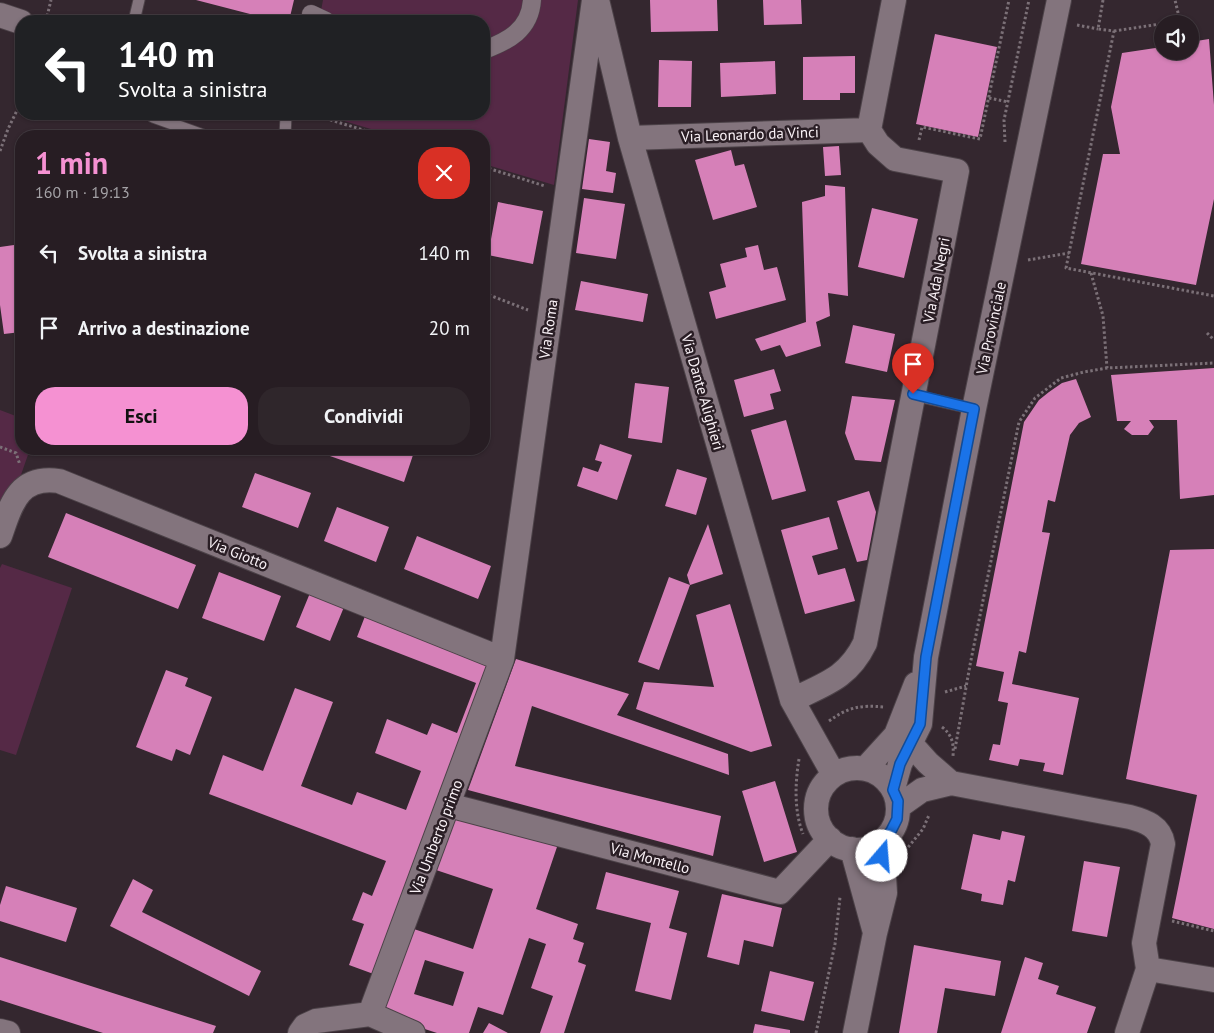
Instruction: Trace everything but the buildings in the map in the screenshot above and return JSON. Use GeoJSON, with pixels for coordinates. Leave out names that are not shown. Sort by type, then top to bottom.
{"type":"FeatureCollection","features":[{"type":"Feature","properties":{"kind":"street"},"geometry":{"type":"LineString","coordinates":[[490,48],[504,42],[524,27],[532,8],[532,0]]}},
{"type":"Feature","properties":{"kind":"street","name":"Via Dante Alighieri"},"geometry":{"type":"LineString","coordinates":[[596,0],[630,138],[792,700],[834,775]]}},
{"type":"Feature","properties":{"kind":"street","name":"Via Roma"},"geometry":{"type":"LineString","coordinates":[[502,659],[596,0]]}},
{"type":"Feature","properties":{"kind":"street"},"geometry":{"type":"LineString","coordinates":[[869,130],[894,0]]}},
{"type":"Feature","properties":{"kind":"street","name":"Via Provinciale"},"geometry":{"type":"LineString","coordinates":[[864,768],[913,715],[1004,264],[1054,1]]}},
{"type":"Feature","properties":{"kind":"street"},"geometry":{"type":"LineString","coordinates":[[0,15],[15,20]]}},
{"type":"Feature","properties":{"kind":"street","name":"Via Leonardo da Vinci"},"geometry":{"type":"LineString","coordinates":[[630,138],[869,130]]}},
{"type":"Feature","properties":{"kind":"street","name":"Via Ada Negri"},"geometry":{"type":"LineString","coordinates":[[792,700],[847,671],[857,659],[864,643],[957,171],[895,159],[878,144],[869,130]]}},
{"type":"Feature","properties":{"kind":"street","name":"Via Giotto"},"geometry":{"type":"LineString","coordinates":[[27,485],[42,480],[66,484],[502,659]]}},
{"type":"Feature","properties":{"kind":"street"},"geometry":{"type":"LineString","coordinates":[[0,536],[12,505],[27,485]]}},
{"type":"Feature","properties":{"kind":"street","name":"Via Umberto primo"},"geometry":{"type":"LineString","coordinates":[[370,1014],[502,659]]}},
{"type":"Feature","properties":{"kind":"street","name":"Via Provinciale"},"geometry":{"type":"LineString","coordinates":[[882,842],[895,825],[900,764],[920,724],[913,715]]}},
{"type":"Feature","properties":{"kind":"street"},"geometry":{"type":"LineString","coordinates":[[910,743],[928,763],[952,774],[1130,817],[1151,825],[1160,834],[1163,844],[1144,943],[1148,969],[1127,1033]]}},
{"type":"Feature","properties":{"kind":"street"},"geometry":{"type":"LineString","coordinates":[[855,1033],[885,892],[882,842],[864,849],[852,849],[830,839],[820,824],[816,807],[821,789],[834,775],[847,769],[864,768],[881,775],[896,798],[922,790],[952,774]]}},
{"type":"Feature","properties":{"kind":"street","name":"Via Montello"},"geometry":{"type":"LineString","coordinates":[[448,805],[780,892],[830,839]]}},
{"type":"Feature","properties":{"kind":"street"},"geometry":{"type":"LineString","coordinates":[[852,849],[875,933]]}},
{"type":"Feature","properties":{"kind":"street"},"geometry":{"type":"LineString","coordinates":[[1148,969],[1214,980]]}},
{"type":"Feature","properties":{"kind":"street"},"geometry":{"type":"LineString","coordinates":[[300,1033],[305,1026],[316,1021],[370,1014],[413,1033]]}},
{"type":"Feature","properties":{"kind":"street"},"geometry":{"type":"LineString","coordinates":[[0,1030],[8,1033]]}},
{"type":"Feature","properties":{"kind":"lane"},"geometry":{"type":"LineString","coordinates":[[135,15],[139,0]]}},
{"type":"Feature","properties":{"kind":"lane"},"geometry":{"type":"LineString","coordinates":[[161,120],[189,130]]}},
{"type":"Feature","properties":{"kind":"lane"},"geometry":{"type":"LineString","coordinates":[[913,394],[974,409]]}},
{"type":"Feature","properties":{"kind":"path"},"geometry":{"type":"LineString","coordinates":[[47,15],[51,0]]}},
{"type":"Feature","properties":{"kind":"path"},"geometry":{"type":"LineString","coordinates":[[922,127],[980,139],[1009,0]]}},
{"type":"Feature","properties":{"kind":"path"},"geometry":{"type":"LineString","coordinates":[[1103,0],[1098,29],[1114,31],[1180,21],[1175,0]]}},
{"type":"Feature","properties":{"kind":"path"},"geometry":{"type":"LineString","coordinates":[[1114,31],[1066,268],[1214,296]]}},
{"type":"Feature","properties":{"kind":"path"},"geometry":{"type":"LineString","coordinates":[[988,98],[1008,102]]}},
{"type":"Feature","properties":{"kind":"path"},"geometry":{"type":"LineString","coordinates":[[0,150],[15,114]]}},
{"type":"Feature","properties":{"kind":"path"},"geometry":{"type":"LineString","coordinates":[[332,120],[364,130]]}},
{"type":"Feature","properties":{"kind":"path"},"geometry":{"type":"LineString","coordinates":[[490,169],[567,193]]}},
{"type":"Feature","properties":{"kind":"path"},"geometry":{"type":"LineString","coordinates":[[1004,264],[1069,253]]}},
{"type":"Feature","properties":{"kind":"path"},"geometry":{"type":"LineString","coordinates":[[1091,273],[1103,316],[1107,368]]}},
{"type":"Feature","properties":{"kind":"path"},"geometry":{"type":"LineString","coordinates":[[490,295],[533,312]]}},
{"type":"Feature","properties":{"kind":"path"},"geometry":{"type":"LineString","coordinates":[[1208,333],[1214,340]]}},
{"type":"Feature","properties":{"kind":"path"},"geometry":{"type":"LineString","coordinates":[[952,774],[970,665],[1019,422],[1036,398],[1061,378],[1107,368],[1214,363]]}},
{"type":"Feature","properties":{"kind":"path"},"geometry":{"type":"LineString","coordinates":[[0,447],[15,453]]}},
{"type":"Feature","properties":{"kind":"path"},"geometry":{"type":"LineString","coordinates":[[17,455],[27,485]]}},
{"type":"Feature","properties":{"kind":"path"},"geometry":{"type":"LineString","coordinates":[[811,733],[846,710],[853,708],[882,707],[913,715],[938,724],[950,734],[953,746],[952,774]]}},
{"type":"Feature","properties":{"kind":"path"},"geometry":{"type":"LineString","coordinates":[[816,1033],[835,944],[841,891]]}},
{"type":"Feature","properties":{"kind":"path"},"geometry":{"type":"LineString","coordinates":[[1149,916],[1214,931]]}},
{"type":"Feature","properties":{"kind":"shaded area"},"geometry":{"type":"Polygon","coordinates":[[[323,0],[578,0],[554,185],[490,166],[490,130],[374,130],[341,120],[490,120],[490,15],[320,15],[323,0]]]}},
{"type":"Feature","properties":{"kind":"shaded area"},"geometry":{"type":"Polygon","coordinates":[[[0,410],[15,416],[15,455],[28,455],[0,535],[0,410]]]}},
{"type":"Feature","properties":{"kind":"shaded area"},"geometry":{"type":"Polygon","coordinates":[[[2,564],[72,588],[16,755],[0,750],[0,568],[2,564]]]}},
{"type":"Feature","properties":{"kind":"route"},"geometry":{"type":"LineString","coordinates":[[882,856],[882,842],[895,825],[897,819],[898,801],[893,790],[900,764],[920,724],[926,657],[974,409],[913,394]]}}]}
